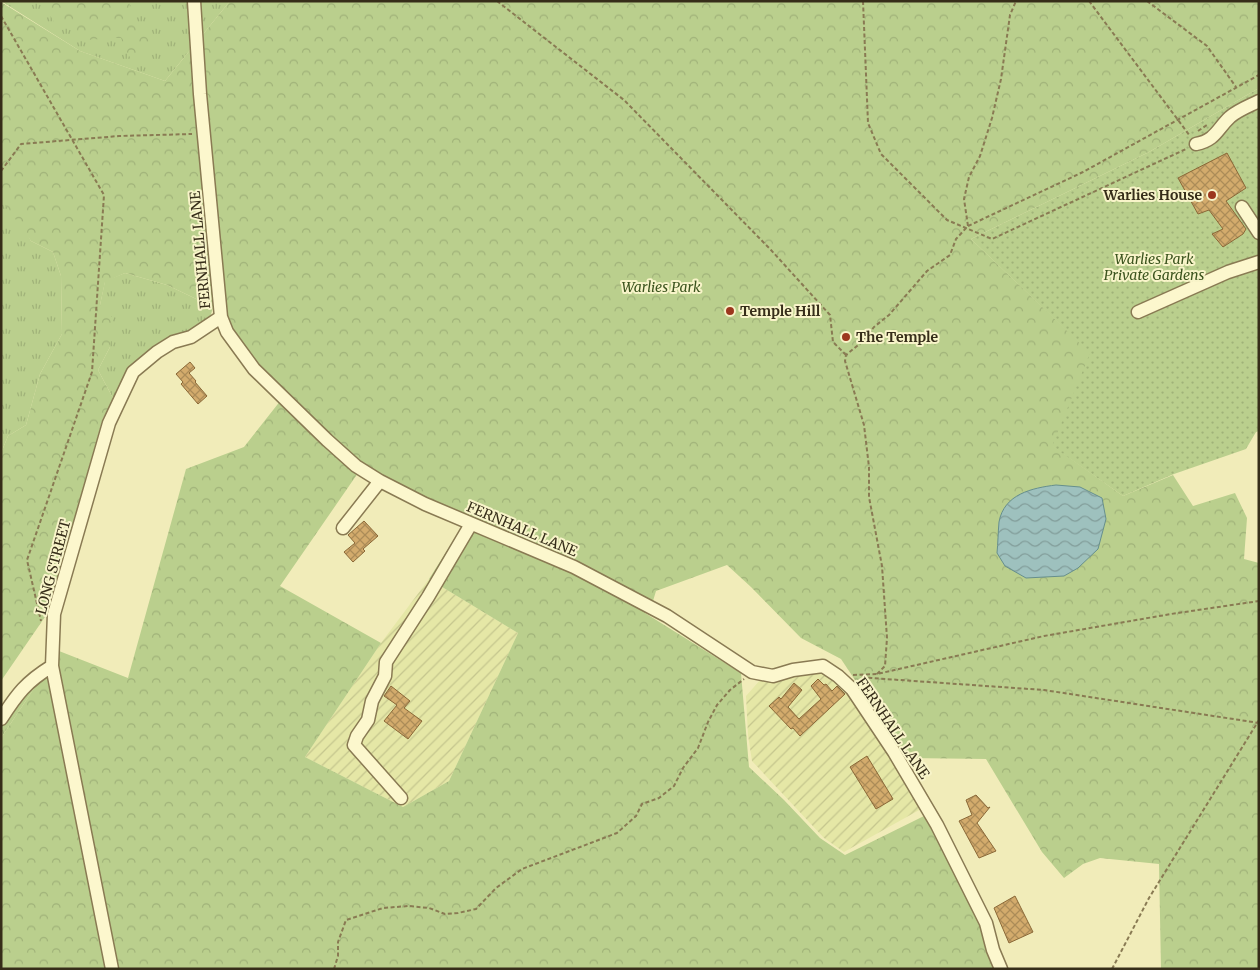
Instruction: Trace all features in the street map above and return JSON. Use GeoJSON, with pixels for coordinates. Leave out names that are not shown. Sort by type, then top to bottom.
{"type":"FeatureCollection","features":[{"type":"Feature","properties":{"kind":"street","name":"FERNHALL LANE"},"geometry":{"type":"LineString","coordinates":[[194,1],[221,317],[227,332],[254,370],[341,453],[356,466],[380,481],[425,504],[574,567],[600,580],[666,616],[752,672],[773,676],[793,670],[823,666],[841,678],[852,689],[894,752],[937,825],[986,923],[993,950],[1001,969]]}},
{"type":"Feature","properties":{"kind":"street"},"geometry":{"type":"LineString","coordinates":[[1193,140],[1206,142],[1216,134],[1229,118],[1259,101]]}},
{"type":"Feature","properties":{"kind":"street"},"geometry":{"type":"LineString","coordinates":[[1242,207],[1259,232]]}},
{"type":"Feature","properties":{"kind":"street"},"geometry":{"type":"LineString","coordinates":[[1138,312],[1255,262]]}},
{"type":"Feature","properties":{"kind":"street","name":"LONG STREET"},"geometry":{"type":"LineString","coordinates":[[112,969],[52,666],[54,614],[109,423],[133,372],[157,352],[173,342],[192,337],[221,317]]}},
{"type":"Feature","properties":{"kind":"street"},"geometry":{"type":"LineString","coordinates":[[343,528],[380,481]]}},
{"type":"Feature","properties":{"kind":"street"},"geometry":{"type":"LineString","coordinates":[[401,798],[354,745],[357,736],[368,720],[372,701],[385,676],[386,662],[428,597],[470,524]]}},
{"type":"Feature","properties":{"kind":"street"},"geometry":{"type":"LineString","coordinates":[[1,719],[32,678],[52,666]]}},
{"type":"Feature","properties":{"kind":"path"},"geometry":{"type":"LineString","coordinates":[[497,1],[624,100],[771,250],[830,316],[833,342],[846,355]]}},
{"type":"Feature","properties":{"kind":"path"},"geometry":{"type":"LineString","coordinates":[[863,1],[868,123],[880,154],[947,220],[992,239],[1193,140],[1089,1]]}},
{"type":"Feature","properties":{"kind":"path"},"geometry":{"type":"LineString","coordinates":[[967,227],[964,199],[969,177],[980,156],[1002,80],[1010,15],[1016,1]]}},
{"type":"Feature","properties":{"kind":"path"},"geometry":{"type":"LineString","coordinates":[[1147,1],[1207,46],[1236,88]]}},
{"type":"Feature","properties":{"kind":"path"},"geometry":{"type":"LineString","coordinates":[[1,16],[104,194],[92,372],[27,560],[43,628]]}},
{"type":"Feature","properties":{"kind":"path"},"geometry":{"type":"LineString","coordinates":[[877,674],[885,666],[887,638],[882,566],[869,497],[869,467],[864,425],[845,361],[846,355],[863,341],[874,327],[901,303],[927,271],[950,255],[956,239],[967,227],[1083,172],[1259,75]]}},
{"type":"Feature","properties":{"kind":"path"},"geometry":{"type":"LineString","coordinates":[[1,171],[21,144],[119,136],[204,133]]}},
{"type":"Feature","properties":{"kind":"path"},"geometry":{"type":"LineString","coordinates":[[841,678],[877,674],[1044,636],[1259,601]]}},
{"type":"Feature","properties":{"kind":"path"},"geometry":{"type":"LineString","coordinates":[[334,969],[338,956],[338,942],[346,920],[383,908],[409,906],[429,908],[445,914],[476,909],[496,888],[522,869],[618,833],[636,816],[642,804],[659,798],[674,786],[683,768],[698,748],[717,705],[730,690],[752,672]]}},
{"type":"Feature","properties":{"kind":"path"},"geometry":{"type":"LineString","coordinates":[[858,675],[871,678],[1044,690],[1258,723]]}},
{"type":"Feature","properties":{"kind":"path"},"geometry":{"type":"LineString","coordinates":[[1112,969],[1149,898],[1259,720]]}},
{"type":"Feature","properties":{"kind":"green space"},"geometry":{"type":"Polygon","coordinates":[[[1,1],[230,1],[165,81],[80,51],[1,1]]]}},
{"type":"Feature","properties":{"kind":"green space"},"geometry":{"type":"Polygon","coordinates":[[[42,1],[129,2],[133,22],[151,37],[147,53],[131,59],[121,38],[91,40],[54,22],[42,1]]]}},
{"type":"Feature","properties":{"kind":"green space","name":"Warlies Park"},"geometry":{"type":"Polygon","coordinates":[[[230,1],[1259,1],[1259,88],[1149,152],[971,239],[1091,353],[1053,446],[1123,496],[1173,475],[1193,506],[1235,493],[1247,518],[1244,559],[1259,563],[1259,969],[1161,969],[1159,864],[1100,858],[1083,864],[1064,878],[1042,852],[986,759],[907,758],[841,659],[801,638],[727,565],[656,591],[653,601],[645,613],[741,673],[749,767],[820,838],[845,855],[924,816],[1008,969],[1,969],[1,738],[59,651],[128,678],[186,469],[244,447],[281,400],[225,317],[213,307],[167,285],[125,273],[105,282],[100,305],[113,318],[110,347],[98,370],[114,400],[103,418],[47,614],[1,681],[1,453],[8,436],[26,425],[40,374],[62,334],[61,276],[53,252],[31,241],[1,199],[1,2],[80,51],[165,81],[230,1]],[[358,473],[280,586],[381,643],[305,757],[403,807],[449,781],[518,633],[429,579],[462,527],[416,506],[358,473]]]}},
{"type":"Feature","properties":{"kind":"green space","name":"Warlies Park Private Gardens"},"geometry":{"type":"Polygon","coordinates":[[[1259,88],[1259,431],[1256,432],[1246,449],[1174,474],[1123,496],[1052,446],[1090,353],[971,239],[1149,152],[1259,88]]]}},
{"type":"Feature","properties":{"kind":"green space"},"geometry":{"type":"Polygon","coordinates":[[[1,187],[31,241],[53,252],[61,276],[62,334],[40,374],[26,425],[8,436],[1,453],[1,187]]]}},
{"type":"Feature","properties":{"kind":"green space"},"geometry":{"type":"Polygon","coordinates":[[[125,273],[167,285],[213,307],[209,322],[191,332],[169,338],[114,400],[98,370],[110,347],[100,305],[105,281],[125,273]]]}},
{"type":"Feature","properties":{"kind":"green space"},"geometry":{"type":"Polygon","coordinates":[[[429,579],[518,633],[449,781],[403,807],[305,757],[381,643],[429,579]]]}},
{"type":"Feature","properties":{"kind":"green space"},"geometry":{"type":"Polygon","coordinates":[[[59,651],[1,738],[1,715],[59,651]]]}},
{"type":"Feature","properties":{"kind":"green space"},"geometry":{"type":"Polygon","coordinates":[[[816,672],[826,674],[841,682],[858,706],[921,809],[844,852],[824,838],[752,761],[748,735],[746,696],[761,679],[816,672]]]}},
{"type":"Feature","properties":{"kind":"water"},"geometry":{"type":"Polygon","coordinates":[[[1056,485],[1080,487],[1102,498],[1106,519],[1098,549],[1078,568],[1064,576],[1026,578],[1005,566],[997,553],[999,522],[1002,512],[1020,494],[1056,485]]]}},
{"type":"Feature","properties":{"kind":"building","name":"Warlies House"},"geometry":{"type":"Polygon","coordinates":[[[1227,153],[1246,188],[1226,201],[1246,229],[1243,234],[1223,247],[1212,234],[1223,229],[1209,210],[1198,214],[1178,178],[1227,153]]]}},
{"type":"Feature","properties":{"kind":"building"},"geometry":{"type":"Polygon","coordinates":[[[190,362],[195,368],[189,373],[207,396],[198,404],[181,384],[183,382],[176,374],[190,362]]]}},
{"type":"Feature","properties":{"kind":"building"},"geometry":{"type":"Polygon","coordinates":[[[364,521],[378,536],[363,549],[365,551],[353,562],[344,552],[355,543],[348,535],[364,521]]]}},
{"type":"Feature","properties":{"kind":"building"},"geometry":{"type":"Polygon","coordinates":[[[818,679],[832,691],[837,686],[845,694],[800,736],[769,706],[779,697],[781,699],[794,683],[802,690],[788,707],[799,719],[821,699],[811,686],[818,679]]]}},
{"type":"Feature","properties":{"kind":"building"},"geometry":{"type":"Polygon","coordinates":[[[391,686],[410,701],[404,708],[422,721],[408,739],[384,721],[397,705],[384,696],[391,686]]]}},
{"type":"Feature","properties":{"kind":"building"},"geometry":{"type":"Polygon","coordinates":[[[867,756],[893,799],[876,809],[850,767],[867,756]]]}},
{"type":"Feature","properties":{"kind":"building"},"geometry":{"type":"Polygon","coordinates":[[[976,795],[988,808],[990,807],[977,823],[996,851],[979,858],[959,821],[972,815],[966,800],[976,795]]]}},
{"type":"Feature","properties":{"kind":"building"},"geometry":{"type":"Polygon","coordinates":[[[1015,896],[1033,932],[1009,943],[994,908],[1015,896]]]}},
{"type":"Feature","properties":{"kind":"place","name":"Warlies House"},"geometry":{"type":"Point","coordinates":[1212,195]}},
{"type":"Feature","properties":{"kind":"place","name":"Temple Hill"},"geometry":{"type":"Point","coordinates":[730,311]}},
{"type":"Feature","properties":{"kind":"place","name":"The Temple"},"geometry":{"type":"Point","coordinates":[846,337]}}]}
